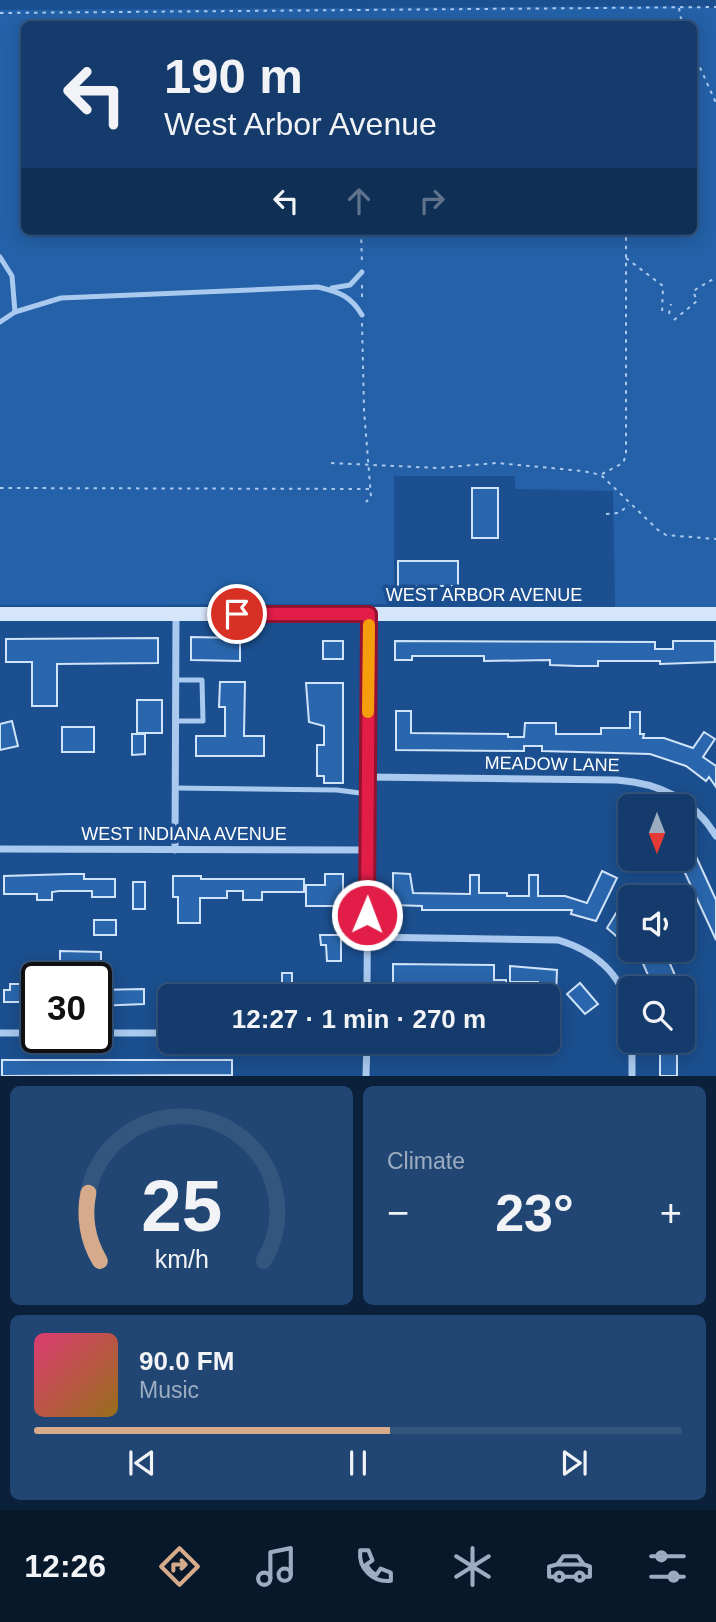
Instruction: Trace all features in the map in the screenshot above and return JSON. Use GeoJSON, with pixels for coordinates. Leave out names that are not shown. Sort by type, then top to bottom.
{"type":"FeatureCollection","features":[{"type":"Feature","properties":{"kind":"main road","name":"WEST ARBOR AVENUE"},"geometry":{"type":"LineString","coordinates":[[0,614],[716,614]]}},
{"type":"Feature","properties":{"kind":"street"},"geometry":{"type":"LineString","coordinates":[[175,850],[176,614]]}},
{"type":"Feature","properties":{"kind":"street"},"geometry":{"type":"LineString","coordinates":[[367,984],[369,614]]}},
{"type":"Feature","properties":{"kind":"street","name":"MEADOW LANE"},"geometry":{"type":"LineString","coordinates":[[368,777],[641,782],[678,796],[702,817],[716,836]]}},
{"type":"Feature","properties":{"kind":"street","name":"WEST INDIANA AVENUE"},"geometry":{"type":"LineString","coordinates":[[0,849],[368,850]]}},
{"type":"Feature","properties":{"kind":"street"},"geometry":{"type":"LineString","coordinates":[[366,937],[558,940],[583,949],[606,964],[618,982]]}},
{"type":"Feature","properties":{"kind":"street"},"geometry":{"type":"LineString","coordinates":[[0,1033],[21,1033]]}},
{"type":"Feature","properties":{"kind":"street"},"geometry":{"type":"LineString","coordinates":[[112,1033],[158,1033]]}},
{"type":"Feature","properties":{"kind":"street"},"geometry":{"type":"LineString","coordinates":[[632,1053],[632,1076]]}},
{"type":"Feature","properties":{"kind":"street"},"geometry":{"type":"LineString","coordinates":[[366,1076],[367,1054]]}},
{"type":"Feature","properties":{"kind":"lane"},"geometry":{"type":"LineString","coordinates":[[0,257],[12,276],[15,312]]}},
{"type":"Feature","properties":{"kind":"lane"},"geometry":{"type":"LineString","coordinates":[[0,322],[15,312],[71,298],[350,285],[362,272]]}},
{"type":"Feature","properties":{"kind":"lane"},"geometry":{"type":"LineString","coordinates":[[318,287],[341,292],[354,301],[362,315]]}},
{"type":"Feature","properties":{"kind":"lane"},"geometry":{"type":"LineString","coordinates":[[176,680],[202,680],[203,721],[176,721]]}},
{"type":"Feature","properties":{"kind":"lane"},"geometry":{"type":"LineString","coordinates":[[175,788],[337,790],[368,794]]}},
{"type":"Feature","properties":{"kind":"path"},"geometry":{"type":"LineString","coordinates":[[0,13],[716,7]]}},
{"type":"Feature","properties":{"kind":"path"},"geometry":{"type":"LineString","coordinates":[[678,8],[681,21]]}},
{"type":"Feature","properties":{"kind":"path"},"geometry":{"type":"LineString","coordinates":[[697,61],[716,103]]}},
{"type":"Feature","properties":{"kind":"path"},"geometry":{"type":"LineString","coordinates":[[361,235],[362,315],[371,489],[371,497],[366,502]]}},
{"type":"Feature","properties":{"kind":"path"},"geometry":{"type":"LineString","coordinates":[[331,463],[438,468],[497,463],[601,475],[623,463],[626,455],[626,235]]}},
{"type":"Feature","properties":{"kind":"path"},"geometry":{"type":"LineString","coordinates":[[626,258],[663,286],[662,314]]}},
{"type":"Feature","properties":{"kind":"path"},"geometry":{"type":"LineString","coordinates":[[674,320],[697,301],[693,291],[715,278]]}},
{"type":"Feature","properties":{"kind":"path"},"geometry":{"type":"LineString","coordinates":[[669,314],[671,304]]}},
{"type":"Feature","properties":{"kind":"path"},"geometry":{"type":"LineString","coordinates":[[601,475],[652,527],[666,535],[716,539]]}},
{"type":"Feature","properties":{"kind":"path"},"geometry":{"type":"LineString","coordinates":[[0,488],[371,489]]}},
{"type":"Feature","properties":{"kind":"path"},"geometry":{"type":"LineString","coordinates":[[606,514],[619,513],[630,505]]}},
{"type":"Feature","properties":{"kind":"shaded area"},"geometry":{"type":"Polygon","coordinates":[[[676,6],[716,8],[716,613],[615,611],[613,491],[515,489],[515,476],[394,476],[394,604],[0,605],[0,10],[676,6]]]}},
{"type":"Feature","properties":{"kind":"building"},"geometry":{"type":"Polygon","coordinates":[[[472,488],[498,488],[498,538],[472,538],[472,488]]]}},
{"type":"Feature","properties":{"kind":"building"},"geometry":{"type":"Polygon","coordinates":[[[398,561],[458,561],[458,586],[398,586],[398,561]]]}},
{"type":"Feature","properties":{"kind":"building"},"geometry":{"type":"Polygon","coordinates":[[[191,637],[240,638],[240,661],[191,660],[191,637]]]}},
{"type":"Feature","properties":{"kind":"building"},"geometry":{"type":"Polygon","coordinates":[[[158,638],[158,663],[57,664],[57,706],[32,706],[32,662],[6,662],[6,639],[158,638]]]}},
{"type":"Feature","properties":{"kind":"building"},"geometry":{"type":"Polygon","coordinates":[[[323,641],[343,641],[343,659],[323,659],[323,641]]]}},
{"type":"Feature","properties":{"kind":"building"},"geometry":{"type":"Polygon","coordinates":[[[395,641],[655,642],[655,649],[673,649],[673,641],[715,641],[715,662],[660,664],[660,661],[598,661],[598,666],[578,666],[550,665],[550,660],[484,661],[484,656],[412,656],[412,660],[395,660],[395,641]]]}},
{"type":"Feature","properties":{"kind":"building"},"geometry":{"type":"Polygon","coordinates":[[[220,682],[245,682],[244,736],[264,736],[264,756],[196,756],[196,736],[225,736],[225,707],[219,707],[220,682]]]}},
{"type":"Feature","properties":{"kind":"building"},"geometry":{"type":"Polygon","coordinates":[[[306,683],[343,683],[343,783],[324,783],[324,776],[317,776],[317,745],[324,745],[324,726],[309,722],[306,683]]]}},
{"type":"Feature","properties":{"kind":"building"},"geometry":{"type":"Polygon","coordinates":[[[137,700],[162,700],[162,733],[137,733],[137,700]]]}},
{"type":"Feature","properties":{"kind":"building"},"geometry":{"type":"Polygon","coordinates":[[[396,711],[411,711],[411,733],[508,734],[508,737],[524,737],[525,723],[556,723],[556,734],[601,734],[601,728],[630,728],[630,712],[640,712],[640,734],[644,734],[643,738],[664,738],[693,748],[704,732],[715,739],[703,757],[716,766],[716,787],[709,777],[706,781],[686,766],[650,754],[542,751],[542,746],[524,746],[524,751],[396,750],[396,711]]]}},
{"type":"Feature","properties":{"kind":"building"},"geometry":{"type":"Polygon","coordinates":[[[12,721],[18,746],[0,750],[0,724],[12,721]]]}},
{"type":"Feature","properties":{"kind":"building"},"geometry":{"type":"Polygon","coordinates":[[[62,727],[94,727],[94,752],[62,752],[62,727]]]}},
{"type":"Feature","properties":{"kind":"building"},"geometry":{"type":"Polygon","coordinates":[[[132,734],[145,734],[145,754],[132,755],[132,734]]]}},
{"type":"Feature","properties":{"kind":"building"},"geometry":{"type":"Polygon","coordinates":[[[695,854],[716,900],[716,940],[695,895],[695,885],[691,885],[685,872],[695,872],[695,854]]]}},
{"type":"Feature","properties":{"kind":"building"},"geometry":{"type":"Polygon","coordinates":[[[602,871],[617,878],[596,921],[571,914],[572,910],[422,910],[422,906],[393,905],[393,873],[410,874],[413,893],[470,894],[470,875],[479,875],[479,893],[507,893],[507,896],[529,896],[529,875],[538,875],[538,896],[565,896],[587,903],[602,871]]]}},
{"type":"Feature","properties":{"kind":"building"},"geometry":{"type":"Polygon","coordinates":[[[84,874],[84,879],[115,879],[115,897],[92,897],[92,891],[52,892],[52,900],[37,900],[37,894],[4,894],[4,876],[84,874]]]}},
{"type":"Feature","properties":{"kind":"building"},"geometry":{"type":"Polygon","coordinates":[[[325,874],[343,874],[343,906],[306,906],[306,885],[325,885],[325,874]]]}},
{"type":"Feature","properties":{"kind":"building"},"geometry":{"type":"Polygon","coordinates":[[[173,876],[201,876],[201,879],[304,879],[304,892],[262,892],[262,900],[243,900],[243,891],[227,891],[227,898],[200,898],[200,923],[178,923],[178,897],[173,897],[173,876]]]}},
{"type":"Feature","properties":{"kind":"building"},"geometry":{"type":"Polygon","coordinates":[[[133,882],[145,882],[145,909],[133,909],[133,882]]]}},
{"type":"Feature","properties":{"kind":"building"},"geometry":{"type":"Polygon","coordinates":[[[618,910],[618,938],[607,928],[618,910]]]}},
{"type":"Feature","properties":{"kind":"building"},"geometry":{"type":"Polygon","coordinates":[[[94,920],[116,920],[116,935],[94,935],[94,920]]]}},
{"type":"Feature","properties":{"kind":"building"},"geometry":{"type":"Polygon","coordinates":[[[320,935],[341,935],[341,961],[327,961],[326,945],[321,945],[320,935]]]}},
{"type":"Feature","properties":{"kind":"building"},"geometry":{"type":"Polygon","coordinates":[[[60,951],[101,952],[101,962],[60,962],[60,951]]]}},
{"type":"Feature","properties":{"kind":"building"},"geometry":{"type":"Polygon","coordinates":[[[642,962],[669,962],[675,976],[648,976],[642,962]]]}},
{"type":"Feature","properties":{"kind":"building"},"geometry":{"type":"Polygon","coordinates":[[[393,964],[494,965],[494,980],[506,980],[506,984],[393,984],[393,964]]]}},
{"type":"Feature","properties":{"kind":"building"},"geometry":{"type":"Polygon","coordinates":[[[510,966],[557,970],[556,984],[510,982],[510,966]]]}},
{"type":"Feature","properties":{"kind":"building"},"geometry":{"type":"Polygon","coordinates":[[[282,973],[292,973],[292,984],[282,984],[282,973]]]}},
{"type":"Feature","properties":{"kind":"building"},"geometry":{"type":"Polygon","coordinates":[[[580,983],[598,1004],[585,1014],[567,994],[580,983]]]}},
{"type":"Feature","properties":{"kind":"building"},"geometry":{"type":"Polygon","coordinates":[[[10,984],[21,984],[21,1002],[4,1002],[4,990],[10,990],[10,984]]]}},
{"type":"Feature","properties":{"kind":"building"},"geometry":{"type":"Polygon","coordinates":[[[144,989],[144,1004],[112,1005],[112,990],[144,989]]]}},
{"type":"Feature","properties":{"kind":"building"},"geometry":{"type":"Polygon","coordinates":[[[660,1053],[677,1053],[677,1076],[660,1076],[660,1053]]]}},
{"type":"Feature","properties":{"kind":"building"},"geometry":{"type":"Polygon","coordinates":[[[2,1060],[232,1060],[232,1075],[2,1076],[2,1060]]]}},
{"type":"Feature","properties":{"kind":"slow traffic"},"geometry":{"type":"LineString","coordinates":[[368,712],[369,625]]}},
{"type":"Feature","properties":{"kind":"route"},"geometry":{"type":"LineString","coordinates":[[237,614],[369,614],[367,915]]}}]}
